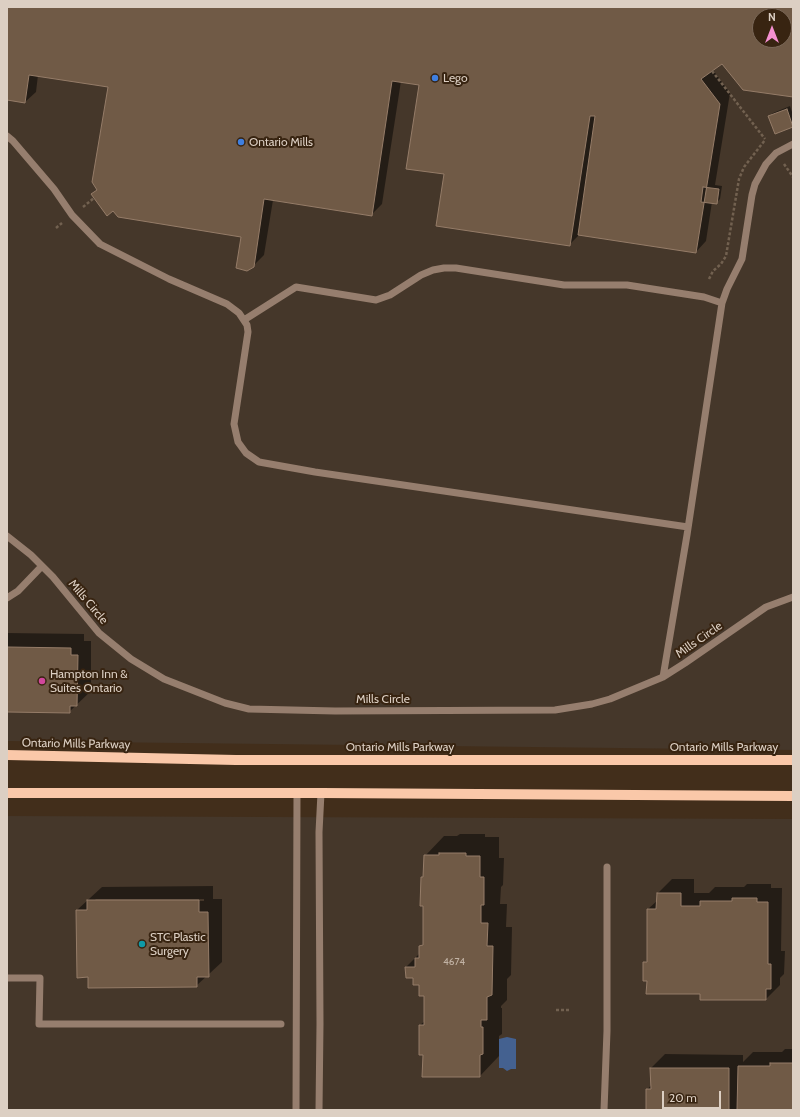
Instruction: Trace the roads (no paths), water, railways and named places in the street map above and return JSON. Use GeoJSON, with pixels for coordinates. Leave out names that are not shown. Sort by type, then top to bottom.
{"type":"FeatureCollection","features":[{"type":"Feature","properties":{"kind":"main road","name":"Ontario Mills Parkway"},"geometry":{"type":"LineString","coordinates":[[7,755],[236,760],[793,760]]}},
{"type":"Feature","properties":{"kind":"main road"},"geometry":{"type":"LineString","coordinates":[[7,794],[321,793],[793,796]]}},
{"type":"Feature","properties":{"kind":"street"},"geometry":{"type":"LineString","coordinates":[[7,136],[54,189],[72,215],[100,244],[169,279],[227,304],[240,313],[247,325],[248,332],[234,424],[238,442],[246,453],[260,462],[323,473],[688,527]]}},
{"type":"Feature","properties":{"kind":"street"},"geometry":{"type":"LineString","coordinates":[[663,677],[688,527],[722,303],[727,289],[742,260],[755,184],[766,164],[776,154],[793,144]]}},
{"type":"Feature","properties":{"kind":"street"},"geometry":{"type":"LineString","coordinates":[[244,320],[296,287],[376,300],[390,295],[421,275],[433,270],[444,268],[456,268],[564,285],[627,286],[704,297],[722,303]]}},
{"type":"Feature","properties":{"kind":"street","name":"Mills Circle"},"geometry":{"type":"LineString","coordinates":[[7,536],[31,555],[53,577],[99,632],[131,659],[164,679],[225,703],[249,709],[335,711],[555,710],[592,704],[610,699],[663,677],[766,606],[793,597]]}},
{"type":"Feature","properties":{"kind":"street"},"geometry":{"type":"LineString","coordinates":[[7,598],[18,591],[42,566]]}},
{"type":"Feature","properties":{"kind":"street"},"geometry":{"type":"LineString","coordinates":[[296,1110],[297,793]]}},
{"type":"Feature","properties":{"kind":"street"},"geometry":{"type":"LineString","coordinates":[[319,1110],[319,832],[321,793]]}},
{"type":"Feature","properties":{"kind":"street"},"geometry":{"type":"LineString","coordinates":[[604,1110],[607,1031],[607,867]]}},
{"type":"Feature","properties":{"kind":"street"},"geometry":{"type":"LineString","coordinates":[[7,978],[40,978],[39,1024],[281,1024]]}},
{"type":"Feature","properties":{"kind":"water"},"geometry":{"type":"Polygon","coordinates":[[[507,1037],[516,1039],[516,1069],[507,1071],[503,1068],[499,1068],[499,1039],[507,1037]]]}},
{"type":"Feature","properties":{"kind":"place","name":"Lego"},"geometry":{"type":"Point","coordinates":[435,78]}},
{"type":"Feature","properties":{"kind":"place","name":"Ontario Mills"},"geometry":{"type":"Point","coordinates":[241,142]}},
{"type":"Feature","properties":{"kind":"place","name":"Hampton Inn & Suites Ontario"},"geometry":{"type":"Point","coordinates":[42,681]}},
{"type":"Feature","properties":{"kind":"place","name":"STC Plastic Surgery"},"geometry":{"type":"Point","coordinates":[142,944]}}]}
